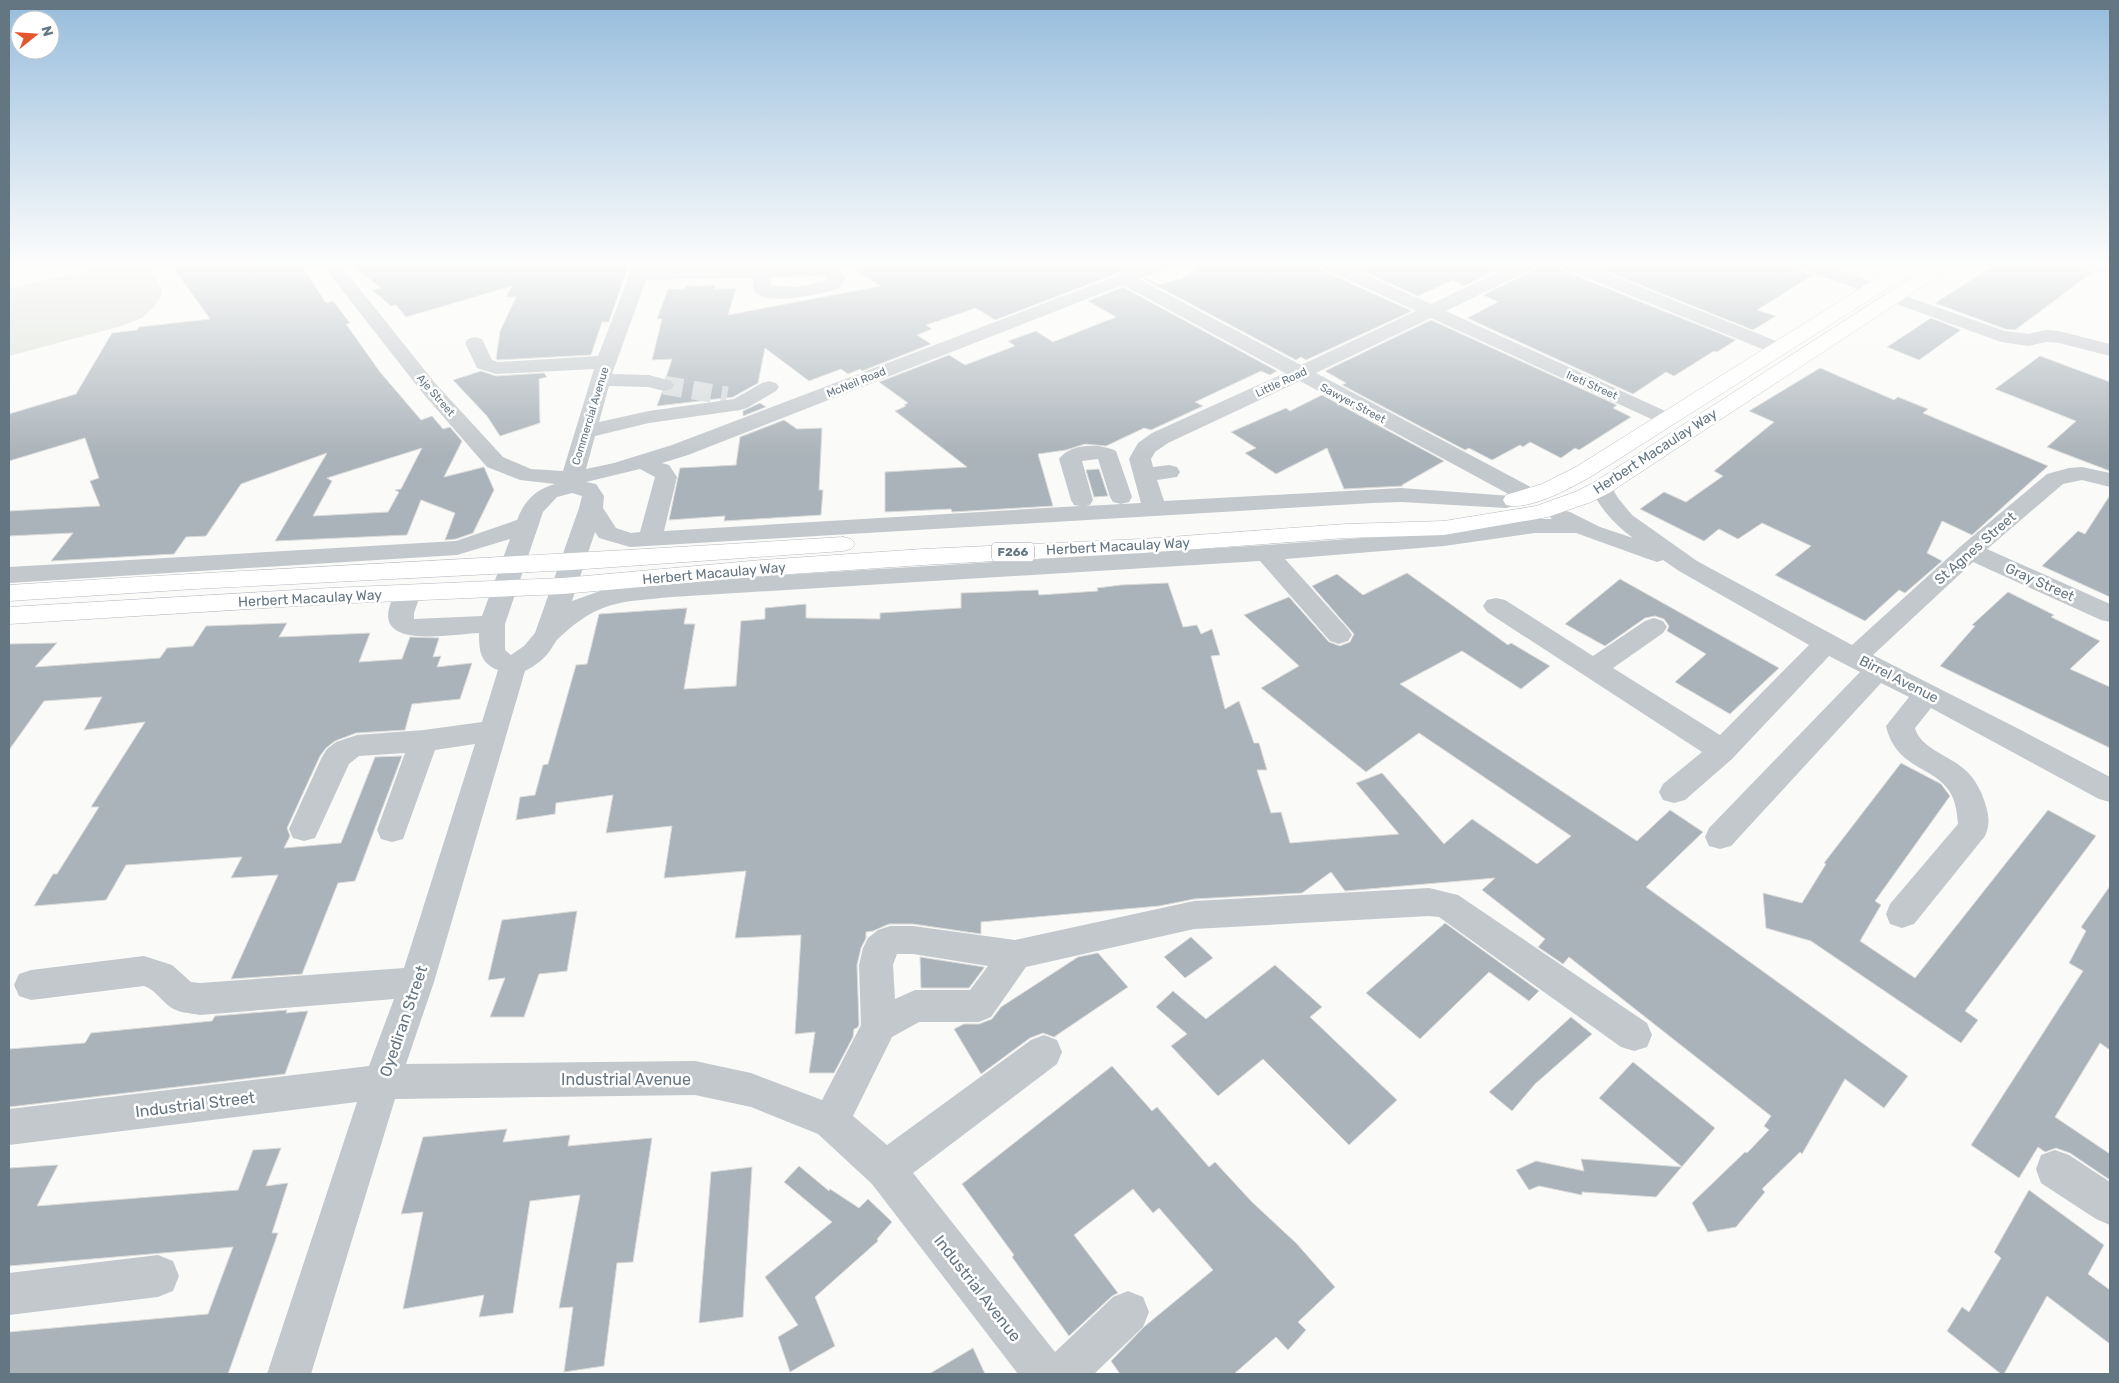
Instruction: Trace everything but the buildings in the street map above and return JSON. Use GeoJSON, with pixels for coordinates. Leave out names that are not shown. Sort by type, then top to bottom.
{"type":"FeatureCollection","features":[{"type":"Feature","properties":{"kind":"highway","name":"Herbert Macaulay Way"},"geometry":{"type":"LineString","coordinates":[[1538,511],[1594,464],[1812,328]]}},
{"type":"Feature","properties":{"kind":"highway","name":"Herbert Macaulay Way"},"geometry":{"type":"LineString","coordinates":[[9,593],[194,581],[514,565],[567,574],[762,568],[1142,546],[1346,531],[1444,528],[1538,511],[1583,497],[1601,488],[1847,328]]}},
{"type":"Feature","properties":{"kind":"highway","name":"Herbert Macaulay Way"},"geometry":{"type":"LineString","coordinates":[[9,616],[330,596],[506,589],[567,574],[1166,525],[1428,513],[1475,508],[1506,501],[1538,511]]}},
{"type":"Feature","properties":{"kind":"street","name":"Aje Street"},"geometry":{"type":"LineString","coordinates":[[381,328],[428,387],[495,462],[528,475],[572,482]]}},
{"type":"Feature","properties":{"kind":"street","name":"Commercial Avenue"},"geometry":{"type":"LineString","coordinates":[[572,482],[585,432],[619,328]]}},
{"type":"Feature","properties":{"kind":"street","name":"McNeil Road"},"geometry":{"type":"LineString","coordinates":[[572,482],[641,462],[737,429],[996,328]]}},
{"type":"Feature","properties":{"kind":"street","name":"Sawyer Street"},"geometry":{"type":"LineString","coordinates":[[1215,328],[1299,373],[1538,511],[1688,566]]}},
{"type":"Feature","properties":{"kind":"street","name":"Little Road"},"geometry":{"type":"LineString","coordinates":[[1136,505],[1143,474],[1140,459],[1146,448],[1160,438],[1397,328]]}},
{"type":"Feature","properties":{"kind":"street","name":"Ireti Street"},"geometry":{"type":"LineString","coordinates":[[1465,328],[1667,419]]}},
{"type":"Feature","properties":{"kind":"street"},"geometry":{"type":"LineString","coordinates":[[1726,328],[1779,349]]}},
{"type":"Feature","properties":{"kind":"street"},"geometry":{"type":"LineString","coordinates":[[1979,328],[2002,336],[2028,340],[2046,336],[2059,337],[2110,350]]}},
{"type":"Feature","properties":{"kind":"street"},"geometry":{"type":"LineString","coordinates":[[475,343],[484,364],[496,368],[604,371],[661,384],[649,417]]}},
{"type":"Feature","properties":{"kind":"street"},"geometry":{"type":"LineString","coordinates":[[585,432],[734,400],[769,387]]}},
{"type":"Feature","properties":{"kind":"street"},"geometry":{"type":"LineString","coordinates":[[734,400],[737,429]]}},
{"type":"Feature","properties":{"kind":"street"},"geometry":{"type":"LineString","coordinates":[[1079,506],[1070,459],[1079,455],[1100,452],[1108,456],[1136,505]]}},
{"type":"Feature","properties":{"kind":"street"},"geometry":{"type":"LineString","coordinates":[[641,462],[661,470],[666,477],[650,539]]}},
{"type":"Feature","properties":{"kind":"street"},"geometry":{"type":"LineString","coordinates":[[1143,474],[1169,472]]}},
{"type":"Feature","properties":{"kind":"street","name":"St Agnes Street"},"geometry":{"type":"LineString","coordinates":[[1720,837],[1867,663],[1970,551],[2055,479],[2072,472],[2110,480]]}},
{"type":"Feature","properties":{"kind":"street"},"geometry":{"type":"LineString","coordinates":[[572,482],[588,489],[593,496],[591,508],[548,632],[539,649],[512,666],[498,660],[492,650],[492,624],[514,565],[525,525],[532,510],[549,492],[572,482]]}},
{"type":"Feature","properties":{"kind":"street"},"geometry":{"type":"LineString","coordinates":[[1601,488],[1608,501],[1624,520],[1688,566]]}},
{"type":"Feature","properties":{"kind":"street"},"geometry":{"type":"LineString","coordinates":[[591,508],[607,533],[630,540],[1079,506],[1401,495],[1506,501]]}},
{"type":"Feature","properties":{"kind":"street"},"geometry":{"type":"LineString","coordinates":[[548,632],[576,610],[610,596],[672,589],[1266,553],[1462,537],[1538,511]]}},
{"type":"Feature","properties":{"kind":"street"},"geometry":{"type":"LineString","coordinates":[[9,575],[457,548],[489,539],[525,525]]}},
{"type":"Feature","properties":{"kind":"street","name":"Gray Street"},"geometry":{"type":"LineString","coordinates":[[1970,551],[2110,614]]}},
{"type":"Feature","properties":{"kind":"street"},"geometry":{"type":"LineString","coordinates":[[1266,553],[1339,636]]}},
{"type":"Feature","properties":{"kind":"street","name":"Birrel Avenue"},"geometry":{"type":"LineString","coordinates":[[1688,566],[1826,643],[1928,694],[2110,791]]}},
{"type":"Feature","properties":{"kind":"street"},"geometry":{"type":"LineString","coordinates":[[408,593],[401,613],[401,623],[410,628],[492,624]]}},
{"type":"Feature","properties":{"kind":"street"},"geometry":{"type":"LineString","coordinates":[[1496,606],[1722,751]]}},
{"type":"Feature","properties":{"kind":"street"},"geometry":{"type":"LineString","coordinates":[[1594,668],[1654,627]]}},
{"type":"Feature","properties":{"kind":"street"},"geometry":{"type":"LineString","coordinates":[[1674,792],[1722,751],[1826,643]]}},
{"type":"Feature","properties":{"kind":"street","name":"Oyediran Street"},"geometry":{"type":"LineString","coordinates":[[289,1374],[382,1082],[417,982],[512,666]]}},
{"type":"Feature","properties":{"kind":"street"},"geometry":{"type":"LineString","coordinates":[[1902,914],[1974,827],[1970,802],[1959,782],[1908,744],[1900,735],[1900,726],[1928,694]]}},
{"type":"Feature","properties":{"kind":"street"},"geometry":{"type":"LineString","coordinates":[[304,829],[337,757],[346,750],[357,746],[424,742],[492,731]]}},
{"type":"Feature","properties":{"kind":"street"},"geometry":{"type":"LineString","coordinates":[[392,830],[424,742]]}},
{"type":"Feature","properties":{"kind":"street"},"geometry":{"type":"LineString","coordinates":[[831,1122],[879,1026],[876,965],[880,948],[890,940],[913,940],[1015,955],[1194,915],[1429,902],[1447,905],[1634,1035]]}},
{"type":"Feature","properties":{"kind":"street"},"geometry":{"type":"LineString","coordinates":[[879,1026],[915,1006],[979,1006],[1015,955]]}},
{"type":"Feature","properties":{"kind":"street"},"geometry":{"type":"LineString","coordinates":[[31,985],[144,970],[160,976],[182,998],[200,999],[417,982]]}},
{"type":"Feature","properties":{"kind":"street"},"geometry":{"type":"LineString","coordinates":[[886,1170],[1044,1052]]}},
{"type":"Feature","properties":{"kind":"street","name":"Industrial Avenue"},"geometry":{"type":"LineString","coordinates":[[382,1082],[695,1078],[751,1090],[831,1122],[886,1170],[1045,1374]]}},
{"type":"Feature","properties":{"kind":"street","name":"Industrial Street"},"geometry":{"type":"LineString","coordinates":[[9,1127],[382,1082]]}},
{"type":"Feature","properties":{"kind":"street"},"geometry":{"type":"LineString","coordinates":[[2055,1169],[2110,1205]]}},
{"type":"Feature","properties":{"kind":"street"},"geometry":{"type":"LineString","coordinates":[[9,1294],[158,1276]]}},
{"type":"Feature","properties":{"kind":"street"},"geometry":{"type":"LineString","coordinates":[[1063,1374],[1128,1312]]}},
{"type":"Feature","properties":{"kind":"shaded area"},"geometry":{"type":"Polygon","coordinates":[[[9,328],[115,328],[9,356],[9,328]]]}},
{"type":"Feature","properties":{"kind":"tunnel"},"geometry":{"type":"LineString","coordinates":[[664,385],[727,396]]}}]}
